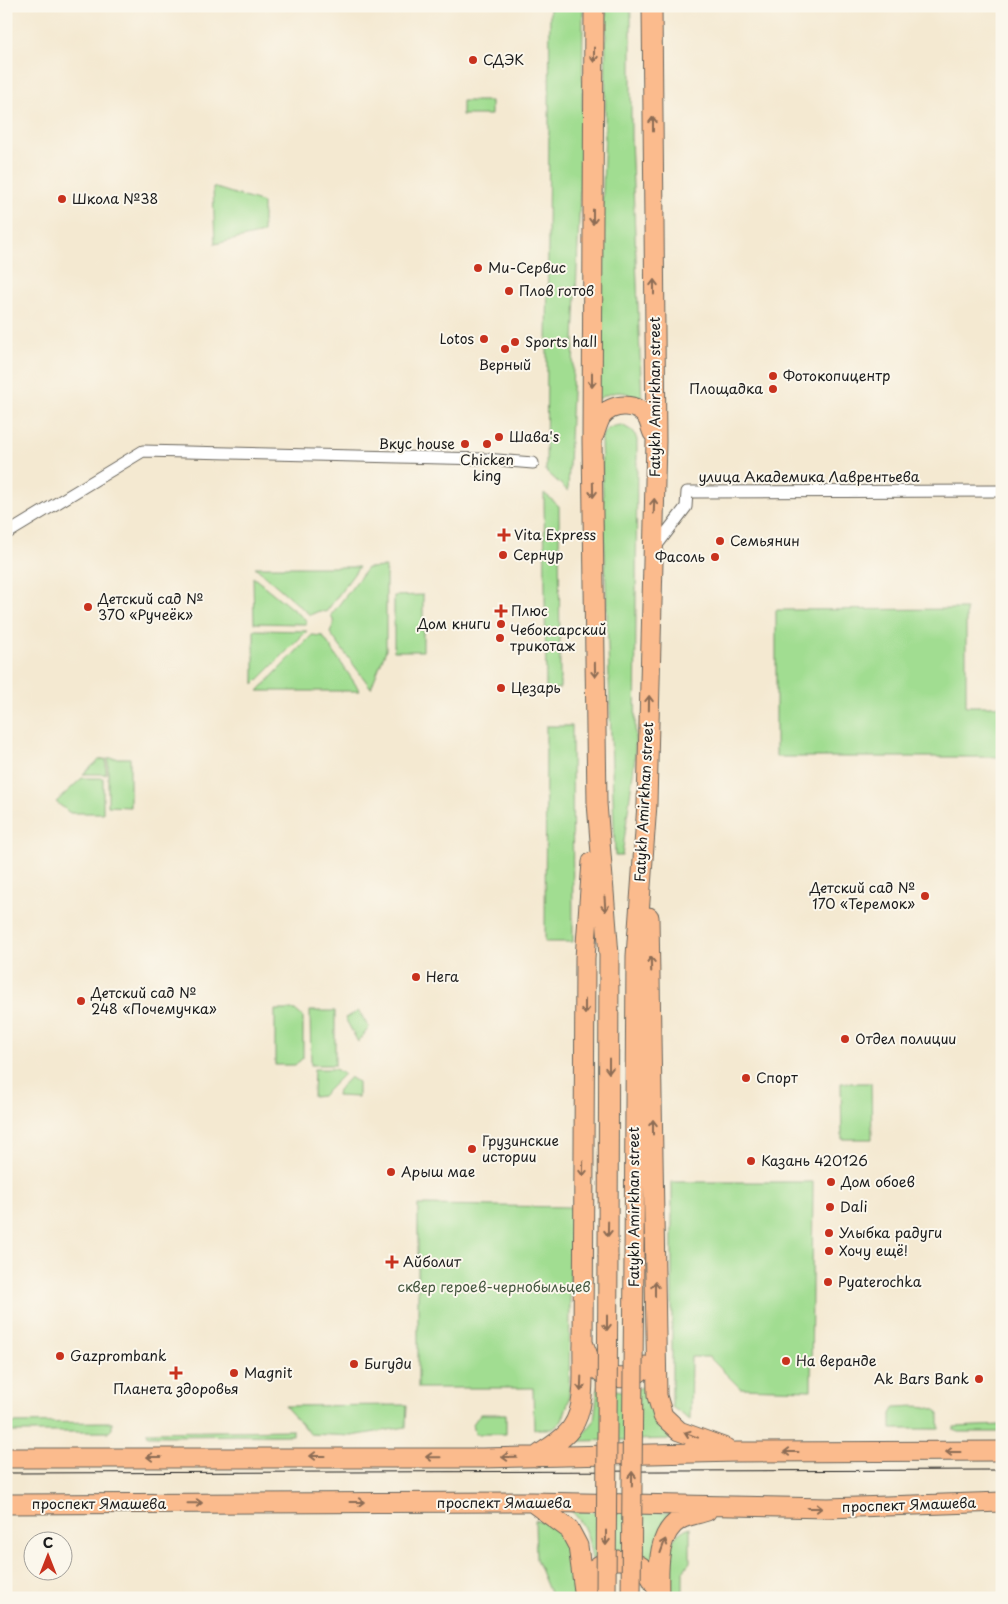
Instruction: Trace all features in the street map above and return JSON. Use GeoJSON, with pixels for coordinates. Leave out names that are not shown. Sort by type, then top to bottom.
{"type":"FeatureCollection","features":[{"type":"Feature","properties":{"kind":"main road","name":"Fatykh Amirkhan street"},"geometry":{"type":"LineString","coordinates":[[594,6],[592,441],[597,803],[609,955],[606,1598]]}},
{"type":"Feature","properties":{"kind":"main road","name":"Fatykh Amirkhan street"},"geometry":{"type":"LineString","coordinates":[[631,1598],[636,956],[647,804],[656,441],[652,6]]}},
{"type":"Feature","properties":{"kind":"main road"},"geometry":{"type":"LineString","coordinates":[[592,441],[600,418],[615,407],[624,406],[633,407],[648,418],[656,441]]}},
{"type":"Feature","properties":{"kind":"main road"},"geometry":{"type":"LineString","coordinates":[[536,1457],[572,1429],[578,1417],[583,1344],[585,958],[597,803]]}},
{"type":"Feature","properties":{"kind":"main road"},"geometry":{"type":"LineString","coordinates":[[647,804],[653,1037],[657,1396],[663,1416],[679,1431],[737,1452]]}},
{"type":"Feature","properties":{"kind":"main road"},"geometry":{"type":"LineString","coordinates":[[583,1344],[591,1362],[598,1370],[615,1378],[629,1378],[642,1370],[649,1361],[655,1341]]}},
{"type":"Feature","properties":{"kind":"main road"},"geometry":{"type":"LineString","coordinates":[[6,1458],[536,1457],[737,1452],[1002,1451]]}},
{"type":"Feature","properties":{"kind":"main road"},"geometry":{"type":"LineString","coordinates":[[532,1502],[569,1529],[578,1546],[585,1595]]}},
{"type":"Feature","properties":{"kind":"main road","name":"проспект Ямашева"},"geometry":{"type":"LineString","coordinates":[[6,1504],[532,1502],[828,1508],[1002,1502]]}},
{"type":"Feature","properties":{"kind":"main road"},"geometry":{"type":"LineString","coordinates":[[659,1596],[659,1557],[668,1532],[680,1519],[723,1506]]}},
{"type":"Feature","properties":{"kind":"main road"},"geometry":{"type":"LineString","coordinates":[[585,1595],[591,1573],[600,1564],[616,1560],[640,1564],[649,1573],[659,1596]]}},
{"type":"Feature","properties":{"kind":"street"},"geometry":{"type":"LineString","coordinates":[[6,534],[143,452],[524,460],[533,463]]}},
{"type":"Feature","properties":{"kind":"street","name":"улица Академика Лаврентьева"},"geometry":{"type":"LineString","coordinates":[[653,551],[686,507],[687,492],[1002,491]]}},
{"type":"Feature","properties":{"kind":"green space"},"geometry":{"type":"Polygon","coordinates":[[[550,6],[583,6],[582,144],[568,491],[546,471],[550,6]]]}},
{"type":"Feature","properties":{"kind":"green space"},"geometry":{"type":"Polygon","coordinates":[[[606,6],[631,6],[631,138],[642,403],[631,395],[619,392],[601,397],[595,401],[605,132],[606,6]]]}},
{"type":"Feature","properties":{"kind":"green space"},"geometry":{"type":"Polygon","coordinates":[[[462,101],[491,101],[491,115],[462,115],[462,101]]]}},
{"type":"Feature","properties":{"kind":"green space"},"geometry":{"type":"Polygon","coordinates":[[[213,187],[263,203],[263,233],[215,244],[213,187]]]}},
{"type":"Feature","properties":{"kind":"green space"},"geometry":{"type":"Polygon","coordinates":[[[622,425],[634,432],[637,440],[635,758],[622,856],[615,856],[601,440],[608,429],[622,425]]]}},
{"type":"Feature","properties":{"kind":"green space"},"geometry":{"type":"Polygon","coordinates":[[[544,493],[559,506],[560,688],[546,690],[544,493]]]}},
{"type":"Feature","properties":{"kind":"green space"},"geometry":{"type":"Polygon","coordinates":[[[255,567],[359,567],[326,612],[319,611],[310,615],[255,567]]]}},
{"type":"Feature","properties":{"kind":"green space"},"geometry":{"type":"Polygon","coordinates":[[[386,567],[386,650],[371,688],[330,633],[334,623],[331,615],[367,568],[386,567]]]}},
{"type":"Feature","properties":{"kind":"green space"},"geometry":{"type":"Polygon","coordinates":[[[253,577],[306,620],[306,624],[254,623],[253,577]]]}},
{"type":"Feature","properties":{"kind":"green space"},"geometry":{"type":"Polygon","coordinates":[[[423,595],[423,651],[394,651],[394,596],[423,595]]]}},
{"type":"Feature","properties":{"kind":"green space"},"geometry":{"type":"Polygon","coordinates":[[[966,609],[966,706],[1002,706],[1002,757],[776,757],[776,610],[966,609]]]}},
{"type":"Feature","properties":{"kind":"green space"},"geometry":{"type":"Polygon","coordinates":[[[254,630],[307,631],[254,684],[254,630]]]}},
{"type":"Feature","properties":{"kind":"green space"},"geometry":{"type":"Polygon","coordinates":[[[312,635],[323,636],[360,691],[258,691],[312,635]]]}},
{"type":"Feature","properties":{"kind":"green space"},"geometry":{"type":"Polygon","coordinates":[[[546,726],[572,726],[573,942],[545,942],[546,726]]]}},
{"type":"Feature","properties":{"kind":"green space"},"geometry":{"type":"Polygon","coordinates":[[[108,758],[130,758],[130,807],[108,806],[108,758]]]}},
{"type":"Feature","properties":{"kind":"green space"},"geometry":{"type":"Polygon","coordinates":[[[106,759],[106,774],[83,774],[99,760],[106,759]]]}},
{"type":"Feature","properties":{"kind":"green space"},"geometry":{"type":"Polygon","coordinates":[[[82,778],[103,778],[103,813],[70,813],[56,802],[82,778]]]}},
{"type":"Feature","properties":{"kind":"green space"},"geometry":{"type":"Polygon","coordinates":[[[275,1010],[295,1010],[303,1017],[303,1058],[295,1065],[275,1065],[275,1010]]]}},
{"type":"Feature","properties":{"kind":"green space"},"geometry":{"type":"Polygon","coordinates":[[[310,1011],[335,1011],[335,1065],[311,1065],[310,1011]]]}},
{"type":"Feature","properties":{"kind":"green space"},"geometry":{"type":"Polygon","coordinates":[[[359,1011],[369,1028],[358,1042],[345,1018],[359,1011]]]}},
{"type":"Feature","properties":{"kind":"green space"},"geometry":{"type":"Polygon","coordinates":[[[314,1069],[335,1069],[344,1074],[322,1096],[313,1097],[314,1069]]]}},
{"type":"Feature","properties":{"kind":"green space"},"geometry":{"type":"Polygon","coordinates":[[[350,1077],[358,1082],[358,1097],[337,1096],[338,1090],[350,1077]]]}},
{"type":"Feature","properties":{"kind":"green space"},"geometry":{"type":"Polygon","coordinates":[[[841,1083],[871,1083],[872,1139],[842,1139],[841,1083]]]}},
{"type":"Feature","properties":{"kind":"green space"},"geometry":{"type":"Polygon","coordinates":[[[672,1182],[813,1182],[811,1390],[740,1388],[709,1357],[691,1357],[690,1420],[672,1407],[672,1182]]]}},
{"type":"Feature","properties":{"kind":"green space","name":"сквер героев-чернобыльцев"},"geometry":{"type":"Polygon","coordinates":[[[418,1205],[571,1207],[569,1400],[562,1421],[553,1429],[534,1429],[533,1388],[418,1388],[418,1205]]]}},
{"type":"Feature","properties":{"kind":"green space"},"geometry":{"type":"Polygon","coordinates":[[[651,1384],[678,1439],[578,1441],[594,1421],[598,1387],[627,1392],[651,1384]]]}},
{"type":"Feature","properties":{"kind":"green space"},"geometry":{"type":"Polygon","coordinates":[[[407,1405],[406,1427],[352,1436],[310,1434],[285,1406],[407,1405]]]}},
{"type":"Feature","properties":{"kind":"green space"},"geometry":{"type":"Polygon","coordinates":[[[918,1406],[935,1410],[939,1413],[939,1429],[891,1429],[891,1414],[895,1407],[918,1406]]]}},
{"type":"Feature","properties":{"kind":"green space"},"geometry":{"type":"Polygon","coordinates":[[[480,1414],[506,1414],[506,1434],[475,1434],[473,1424],[480,1414]]]}},
{"type":"Feature","properties":{"kind":"green space"},"geometry":{"type":"Polygon","coordinates":[[[112,1422],[112,1429],[109,1432],[6,1432],[6,1423],[112,1422]]]}},
{"type":"Feature","properties":{"kind":"green space"},"geometry":{"type":"Polygon","coordinates":[[[1002,1425],[1002,1432],[959,1432],[954,1430],[954,1427],[1002,1425]]]}},
{"type":"Feature","properties":{"kind":"green space"},"geometry":{"type":"Polygon","coordinates":[[[293,1430],[293,1435],[148,1436],[147,1432],[293,1430]]]}},
{"type":"Feature","properties":{"kind":"green space"},"geometry":{"type":"Polygon","coordinates":[[[571,1511],[675,1513],[651,1567],[629,1554],[615,1551],[600,1555],[592,1560],[586,1533],[580,1521],[571,1511]]]}},
{"type":"Feature","properties":{"kind":"green space"},"geometry":{"type":"Polygon","coordinates":[[[535,1520],[550,1524],[568,1538],[575,1560],[575,1598],[552,1598],[536,1559],[535,1520]]]}},
{"type":"Feature","properties":{"kind":"green space"},"geometry":{"type":"Polygon","coordinates":[[[690,1527],[690,1562],[683,1571],[683,1598],[666,1598],[666,1567],[670,1547],[674,1539],[681,1532],[690,1527]]]}},
{"type":"Feature","properties":{"kind":"tram line"},"geometry":{"type":"LineString","coordinates":[[6,1473],[1002,1470]]}},
{"type":"Feature","properties":{"kind":"place","name":"СДЭК"},"geometry":{"type":"Point","coordinates":[473,60]}},
{"type":"Feature","properties":{"kind":"place","name":"Школа №38"},"geometry":{"type":"Point","coordinates":[62,199]}},
{"type":"Feature","properties":{"kind":"place","name":"Ми-Сервис"},"geometry":{"type":"Point","coordinates":[478,268]}},
{"type":"Feature","properties":{"kind":"place","name":"Плов готов"},"geometry":{"type":"Point","coordinates":[509,291]}},
{"type":"Feature","properties":{"kind":"place","name":"Lotos"},"geometry":{"type":"Point","coordinates":[484,339]}},
{"type":"Feature","properties":{"kind":"place","name":"Sports hall"},"geometry":{"type":"Point","coordinates":[515,342]}},
{"type":"Feature","properties":{"kind":"place","name":"Верный"},"geometry":{"type":"Point","coordinates":[505,349]}},
{"type":"Feature","properties":{"kind":"place","name":"Фотокопицентр"},"geometry":{"type":"Point","coordinates":[773,376]}},
{"type":"Feature","properties":{"kind":"place","name":"Площадка"},"geometry":{"type":"Point","coordinates":[773,389]}},
{"type":"Feature","properties":{"kind":"place","name":"Шава's"},"geometry":{"type":"Point","coordinates":[499,437]}},
{"type":"Feature","properties":{"kind":"place","name":"Вкус house"},"geometry":{"type":"Point","coordinates":[465,444]}},
{"type":"Feature","properties":{"kind":"place","name":"Chicken king"},"geometry":{"type":"Point","coordinates":[487,444]}},
{"type":"Feature","properties":{"kind":"place","name":"Vita Express"},"geometry":{"type":"Point","coordinates":[504,535]}},
{"type":"Feature","properties":{"kind":"place","name":"Семьянин"},"geometry":{"type":"Point","coordinates":[720,541]}},
{"type":"Feature","properties":{"kind":"place","name":"Сернур"},"geometry":{"type":"Point","coordinates":[503,555]}},
{"type":"Feature","properties":{"kind":"place","name":"Фасоль"},"geometry":{"type":"Point","coordinates":[715,557]}},
{"type":"Feature","properties":{"kind":"place","name":"Детский сад № 370 «Ручеёк»"},"geometry":{"type":"Point","coordinates":[88,607]}},
{"type":"Feature","properties":{"kind":"place","name":"Плюс"},"geometry":{"type":"Point","coordinates":[501,611]}},
{"type":"Feature","properties":{"kind":"place","name":"Дом книги"},"geometry":{"type":"Point","coordinates":[501,624]}},
{"type":"Feature","properties":{"kind":"place","name":"Чебоксарский трикотаж"},"geometry":{"type":"Point","coordinates":[500,638]}},
{"type":"Feature","properties":{"kind":"place","name":"Цезарь"},"geometry":{"type":"Point","coordinates":[501,688]}},
{"type":"Feature","properties":{"kind":"place","name":"Детский сад № 170 «Теремок»"},"geometry":{"type":"Point","coordinates":[925,896]}},
{"type":"Feature","properties":{"kind":"place","name":"Нега"},"geometry":{"type":"Point","coordinates":[416,977]}},
{"type":"Feature","properties":{"kind":"place","name":"Детский сад № 248 «Почемучка»"},"geometry":{"type":"Point","coordinates":[81,1001]}},
{"type":"Feature","properties":{"kind":"place","name":"Отдел полиции"},"geometry":{"type":"Point","coordinates":[845,1039]}},
{"type":"Feature","properties":{"kind":"place","name":"Спорт"},"geometry":{"type":"Point","coordinates":[746,1078]}},
{"type":"Feature","properties":{"kind":"place","name":"Грузинские истории"},"geometry":{"type":"Point","coordinates":[472,1149]}},
{"type":"Feature","properties":{"kind":"place","name":"Казань 420126"},"geometry":{"type":"Point","coordinates":[751,1161]}},
{"type":"Feature","properties":{"kind":"place","name":"Арыш мае"},"geometry":{"type":"Point","coordinates":[391,1172]}},
{"type":"Feature","properties":{"kind":"place","name":"Дом обоев"},"geometry":{"type":"Point","coordinates":[831,1182]}},
{"type":"Feature","properties":{"kind":"place","name":"Dali"},"geometry":{"type":"Point","coordinates":[830,1207]}},
{"type":"Feature","properties":{"kind":"place","name":"Улыбка радуги"},"geometry":{"type":"Point","coordinates":[829,1233]}},
{"type":"Feature","properties":{"kind":"place","name":"Хочу ещё!"},"geometry":{"type":"Point","coordinates":[829,1251]}},
{"type":"Feature","properties":{"kind":"place","name":"Айболит"},"geometry":{"type":"Point","coordinates":[392,1262]}},
{"type":"Feature","properties":{"kind":"place","name":"Pyaterochka"},"geometry":{"type":"Point","coordinates":[828,1282]}},
{"type":"Feature","properties":{"kind":"place","name":"Gazprombank"},"geometry":{"type":"Point","coordinates":[60,1356]}},
{"type":"Feature","properties":{"kind":"place","name":"На веранде"},"geometry":{"type":"Point","coordinates":[786,1361]}},
{"type":"Feature","properties":{"kind":"place","name":"Бигуди"},"geometry":{"type":"Point","coordinates":[354,1364]}},
{"type":"Feature","properties":{"kind":"place","name":"Планета здоровья"},"geometry":{"type":"Point","coordinates":[176,1373]}},
{"type":"Feature","properties":{"kind":"place","name":"Magnit"},"geometry":{"type":"Point","coordinates":[234,1373]}},
{"type":"Feature","properties":{"kind":"place","name":"Ak Bars Bank"},"geometry":{"type":"Point","coordinates":[979,1379]}}]}
